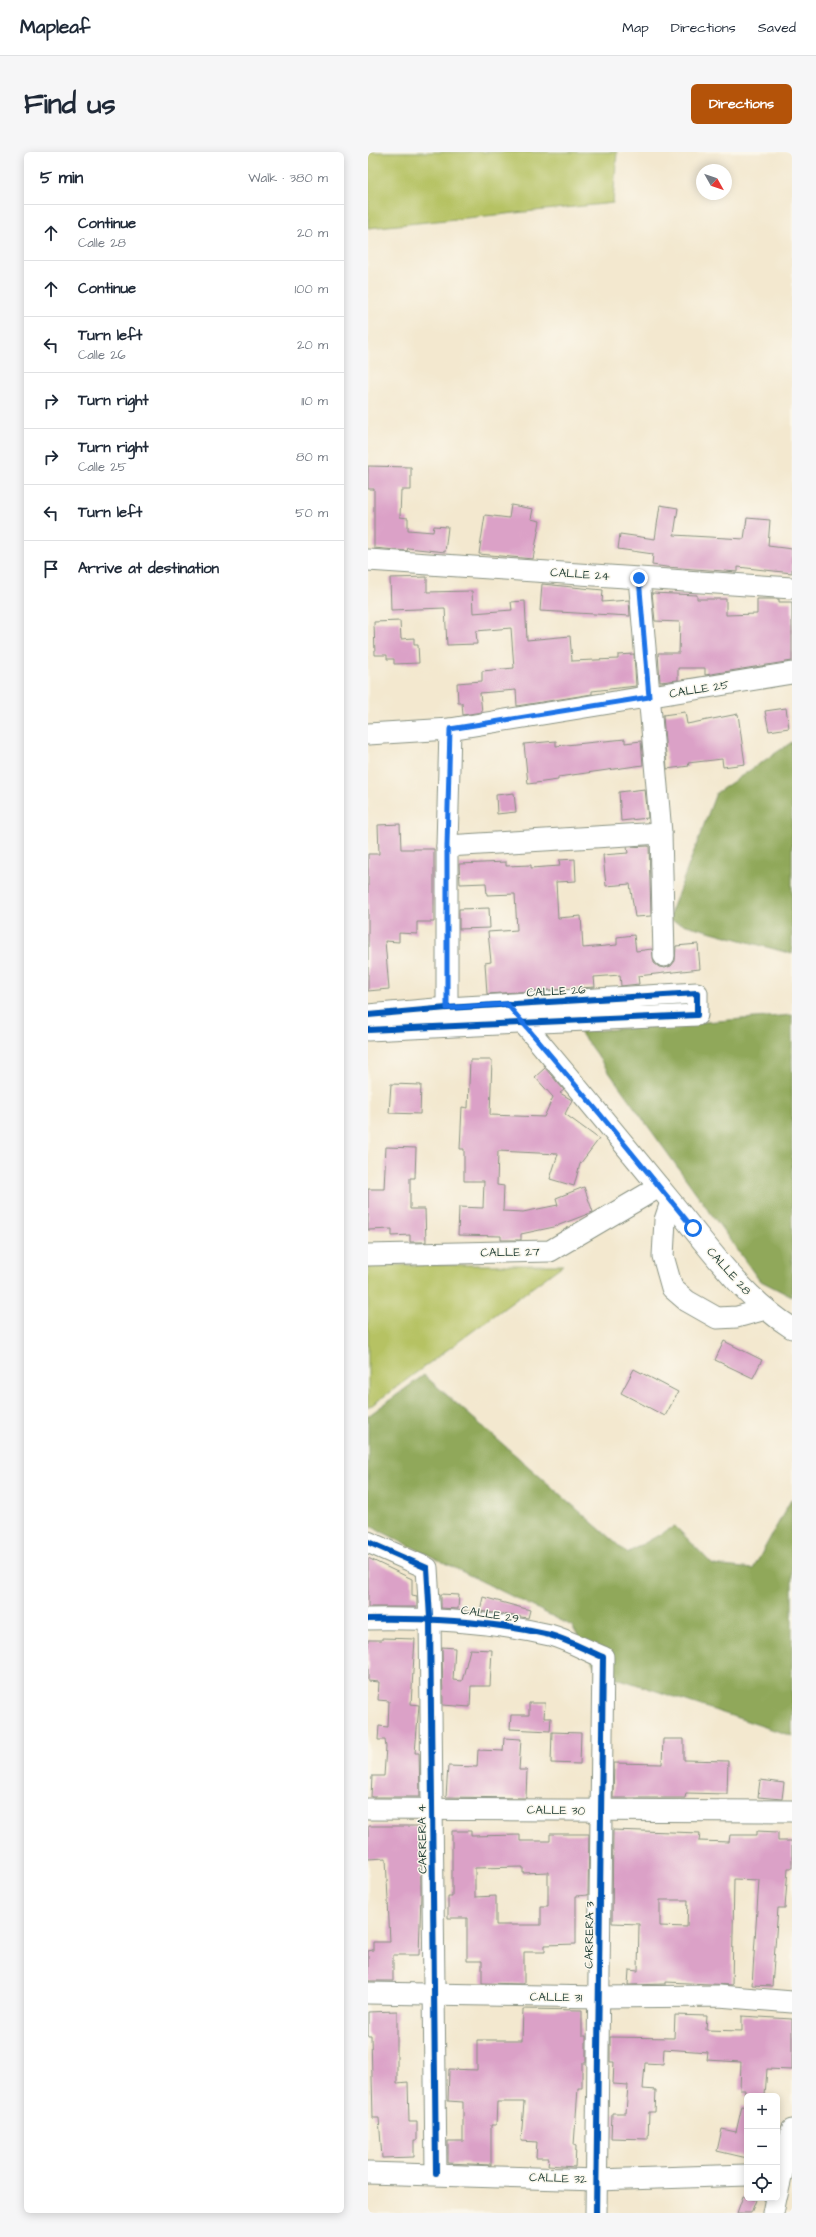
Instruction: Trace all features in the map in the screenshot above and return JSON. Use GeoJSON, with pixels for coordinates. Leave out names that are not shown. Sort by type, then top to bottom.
{"type":"FeatureCollection","features":[{"type":"Feature","properties":{"kind":"street","name":"CALLE 24"},"geometry":{"type":"LineString","coordinates":[[368,560],[792,588]]}},
{"type":"Feature","properties":{"kind":"street"},"geometry":{"type":"LineString","coordinates":[[639,578],[660,833],[664,956]]}},
{"type":"Feature","properties":{"kind":"street","name":"CALLE 25"},"geometry":{"type":"LineString","coordinates":[[368,734],[450,729],[792,673]]}},
{"type":"Feature","properties":{"kind":"street"},"geometry":{"type":"LineString","coordinates":[[447,1008],[447,846],[450,729]]}},
{"type":"Feature","properties":{"kind":"street"},"geometry":{"type":"LineString","coordinates":[[447,846],[660,833]]}},
{"type":"Feature","properties":{"kind":"street","name":"CALLE 26"},"geometry":{"type":"LineString","coordinates":[[368,1015],[447,1008],[697,993],[697,1015],[524,1024]]}},
{"type":"Feature","properties":{"kind":"street","name":"CALLE 28"},"geometry":{"type":"LineString","coordinates":[[507,1004],[665,1194],[736,1283],[766,1309],[792,1328]]}},
{"type":"Feature","properties":{"kind":"street"},"geometry":{"type":"LineString","coordinates":[[368,1030],[524,1024]]}},
{"type":"Feature","properties":{"kind":"street"},"geometry":{"type":"LineString","coordinates":[[665,1194],[663,1256],[672,1288],[687,1301],[717,1318],[737,1317],[766,1309]]}},
{"type":"Feature","properties":{"kind":"street","name":"CALLE 27"},"geometry":{"type":"LineString","coordinates":[[368,1255],[550,1251],[665,1194]]}},
{"type":"Feature","properties":{"kind":"street","name":"CARRERA 4"},"geometry":{"type":"LineString","coordinates":[[368,1542],[426,1568],[430,1618],[436,2173]]}},
{"type":"Feature","properties":{"kind":"street","name":"CALLE 29"},"geometry":{"type":"LineString","coordinates":[[368,1619],[430,1618],[488,1624],[551,1635],[603,1657]]}},
{"type":"Feature","properties":{"kind":"street","name":"CARRERA 3"},"geometry":{"type":"LineString","coordinates":[[596,2213],[603,1657]]}},
{"type":"Feature","properties":{"kind":"street","name":"CALLE 30"},"geometry":{"type":"LineString","coordinates":[[368,1809],[792,1811]]}},
{"type":"Feature","properties":{"kind":"street","name":"CALLE 31"},"geometry":{"type":"LineString","coordinates":[[368,1992],[599,1997],[719,1996],[792,2002]]}},
{"type":"Feature","properties":{"kind":"street"},"geometry":{"type":"LineString","coordinates":[[780,2186],[784,2174],[792,2130]]}},
{"type":"Feature","properties":{"kind":"street","name":"CALLE 32"},"geometry":{"type":"LineString","coordinates":[[368,2173],[436,2173],[597,2180],[744,2175]]}},
{"type":"Feature","properties":{"kind":"street"},"geometry":{"type":"LineString","coordinates":[[773,2213],[775,2201]]}},
{"type":"Feature","properties":{"kind":"green space"},"geometry":{"type":"Polygon","coordinates":[[[368,152],[617,152],[613,203],[368,228],[368,152]]]}},
{"type":"Feature","properties":{"kind":"green space"},"geometry":{"type":"Polygon","coordinates":[[[792,742],[792,954],[668,920],[716,793],[792,742]]]}},
{"type":"Feature","properties":{"kind":"green space"},"geometry":{"type":"Polygon","coordinates":[[[792,1015],[792,1297],[759,1280],[580,1032],[792,1015]]]}},
{"type":"Feature","properties":{"kind":"green space"},"geometry":{"type":"Polygon","coordinates":[[[368,1265],[563,1265],[368,1408],[368,1265]]]}},
{"type":"Feature","properties":{"kind":"green space"},"geometry":{"type":"Polygon","coordinates":[[[424,1375],[627,1553],[675,1526],[713,1565],[753,1569],[792,1498],[792,1736],[599,1672],[572,1626],[368,1525],[368,1416],[424,1375]]]}},
{"type":"Feature","properties":{"kind":"building"},"geometry":{"type":"Polygon","coordinates":[[[368,466],[411,467],[411,490],[401,490],[400,517],[408,518],[408,530],[433,532],[434,526],[448,527],[445,552],[408,548],[407,551],[374,548],[374,489],[368,489],[368,466]]]}},
{"type":"Feature","properties":{"kind":"building"},"geometry":{"type":"Polygon","coordinates":[[[511,505],[533,509],[531,519],[540,521],[533,559],[479,554],[485,515],[509,518],[511,505]]]}},
{"type":"Feature","properties":{"kind":"building"},"geometry":{"type":"Polygon","coordinates":[[[660,505],[678,508],[674,535],[744,539],[747,518],[770,520],[768,546],[792,549],[792,573],[738,567],[738,572],[666,567],[652,565],[653,554],[618,549],[620,534],[655,539],[660,505]]]}},
{"type":"Feature","properties":{"kind":"building"},"geometry":{"type":"Polygon","coordinates":[[[427,577],[427,592],[472,591],[473,613],[512,610],[511,602],[525,601],[527,640],[570,636],[572,661],[618,659],[618,655],[634,654],[636,686],[592,691],[592,694],[517,706],[516,690],[480,693],[482,712],[463,715],[462,703],[458,703],[457,683],[482,681],[482,671],[514,668],[511,628],[476,631],[477,644],[447,645],[445,608],[391,610],[390,578],[427,577]]]}},
{"type":"Feature","properties":{"kind":"building"},"geometry":{"type":"Polygon","coordinates":[[[542,584],[603,590],[602,602],[629,600],[630,616],[540,611],[542,584]]]}},
{"type":"Feature","properties":{"kind":"building"},"geometry":{"type":"Polygon","coordinates":[[[652,593],[697,595],[697,599],[726,599],[726,615],[757,614],[757,599],[779,599],[779,602],[792,602],[792,661],[705,675],[705,668],[678,668],[678,680],[660,682],[658,653],[679,653],[680,622],[655,621],[652,593]]]}},
{"type":"Feature","properties":{"kind":"building"},"geometry":{"type":"Polygon","coordinates":[[[400,621],[401,639],[414,638],[414,645],[418,645],[419,663],[394,664],[394,659],[387,659],[387,655],[375,655],[374,622],[400,621]]]}},
{"type":"Feature","properties":{"kind":"building"},"geometry":{"type":"Polygon","coordinates":[[[786,708],[789,728],[769,731],[765,711],[786,708]]]}},
{"type":"Feature","properties":{"kind":"building"},"geometry":{"type":"Polygon","coordinates":[[[685,712],[687,724],[738,714],[745,764],[723,767],[722,759],[688,763],[689,766],[667,769],[663,715],[685,712]]]}},
{"type":"Feature","properties":{"kind":"building"},"geometry":{"type":"Polygon","coordinates":[[[625,739],[625,743],[641,741],[643,765],[558,777],[558,780],[528,784],[524,744],[556,741],[556,746],[625,739]]]}},
{"type":"Feature","properties":{"kind":"building"},"geometry":{"type":"Polygon","coordinates":[[[645,789],[648,818],[621,821],[619,792],[645,789]]]}},
{"type":"Feature","properties":{"kind":"building"},"geometry":{"type":"Polygon","coordinates":[[[514,793],[516,812],[497,814],[496,795],[514,793]]]}},
{"type":"Feature","properties":{"kind":"building"},"geometry":{"type":"Polygon","coordinates":[[[400,824],[401,849],[434,849],[434,922],[417,922],[417,934],[399,933],[399,942],[385,941],[389,989],[368,991],[368,854],[379,854],[378,825],[400,824]]]}},
{"type":"Feature","properties":{"kind":"building"},"geometry":{"type":"Polygon","coordinates":[[[649,846],[651,916],[635,917],[630,884],[606,886],[603,855],[628,853],[627,847],[649,846]]]}},
{"type":"Feature","properties":{"kind":"building"},"geometry":{"type":"Polygon","coordinates":[[[575,859],[576,881],[556,882],[558,918],[581,916],[583,948],[617,945],[617,937],[634,935],[636,951],[652,949],[654,963],[659,967],[665,968],[671,966],[675,961],[676,946],[698,944],[700,969],[638,976],[639,984],[621,986],[620,975],[594,977],[595,987],[487,994],[485,963],[491,962],[488,932],[517,930],[515,894],[487,895],[486,883],[460,884],[459,864],[506,862],[506,866],[531,865],[531,868],[560,866],[559,860],[575,859]]]}},
{"type":"Feature","properties":{"kind":"building"},"geometry":{"type":"Polygon","coordinates":[[[489,908],[490,928],[459,929],[459,909],[489,908]]]}},
{"type":"Feature","properties":{"kind":"building"},"geometry":{"type":"Polygon","coordinates":[[[470,1060],[492,1060],[490,1115],[544,1117],[553,1097],[535,1077],[545,1068],[564,1090],[560,1093],[572,1100],[565,1114],[599,1139],[580,1164],[574,1186],[550,1179],[558,1154],[498,1151],[497,1185],[504,1186],[503,1211],[523,1212],[558,1205],[556,1198],[584,1187],[593,1212],[554,1227],[521,1234],[521,1240],[501,1240],[501,1236],[458,1235],[459,1207],[483,1208],[484,1181],[464,1181],[464,1149],[460,1149],[462,1107],[468,1108],[470,1060]]]}},
{"type":"Feature","properties":{"kind":"building"},"geometry":{"type":"Polygon","coordinates":[[[391,1084],[421,1085],[420,1114],[389,1113],[391,1084]]]}},
{"type":"Feature","properties":{"kind":"building"},"geometry":{"type":"Polygon","coordinates":[[[386,1147],[416,1148],[415,1178],[410,1178],[410,1209],[425,1209],[426,1242],[410,1242],[410,1235],[392,1236],[392,1229],[368,1230],[368,1189],[384,1189],[386,1147]]]}},
{"type":"Feature","properties":{"kind":"building"},"geometry":{"type":"Polygon","coordinates":[[[724,1341],[762,1360],[753,1378],[715,1360],[724,1341]]]}},
{"type":"Feature","properties":{"kind":"building"},"geometry":{"type":"Polygon","coordinates":[[[634,1369],[678,1392],[665,1416],[621,1393],[634,1369]]]}},
{"type":"Feature","properties":{"kind":"building"},"geometry":{"type":"Polygon","coordinates":[[[368,1558],[412,1579],[412,1595],[417,1596],[417,1607],[368,1607],[368,1558]]]}},
{"type":"Feature","properties":{"kind":"building"},"geometry":{"type":"Polygon","coordinates":[[[441,1594],[459,1595],[458,1609],[441,1608],[441,1594]]]}},
{"type":"Feature","properties":{"kind":"building"},"geometry":{"type":"Polygon","coordinates":[[[483,1597],[530,1610],[528,1618],[480,1611],[483,1597]]]}},
{"type":"Feature","properties":{"kind":"building"},"geometry":{"type":"Polygon","coordinates":[[[382,1638],[415,1639],[411,1704],[419,1705],[415,1753],[419,1753],[420,1797],[371,1797],[372,1776],[384,1776],[385,1740],[378,1740],[379,1726],[388,1727],[389,1701],[378,1700],[379,1682],[368,1681],[368,1640],[382,1640],[382,1638]]]}},
{"type":"Feature","properties":{"kind":"building"},"geometry":{"type":"Polygon","coordinates":[[[442,1647],[455,1648],[453,1680],[462,1681],[470,1649],[492,1650],[490,1686],[471,1686],[470,1707],[443,1705],[442,1647]]]}},
{"type":"Feature","properties":{"kind":"building"},"geometry":{"type":"Polygon","coordinates":[[[529,1703],[545,1703],[544,1718],[551,1718],[550,1731],[510,1729],[511,1715],[529,1715],[529,1703]]]}},
{"type":"Feature","properties":{"kind":"building"},"geometry":{"type":"Polygon","coordinates":[[[552,1732],[581,1733],[580,1764],[551,1763],[552,1732]]]}},
{"type":"Feature","properties":{"kind":"building"},"geometry":{"type":"Polygon","coordinates":[[[504,1738],[521,1739],[519,1770],[527,1770],[526,1798],[446,1797],[448,1766],[477,1767],[478,1750],[503,1751],[504,1738]]]}},
{"type":"Feature","properties":{"kind":"building"},"geometry":{"type":"Polygon","coordinates":[[[663,1739],[684,1739],[684,1760],[728,1761],[727,1794],[686,1793],[685,1798],[613,1798],[614,1763],[662,1764],[663,1739]]]}},
{"type":"Feature","properties":{"kind":"building"},"geometry":{"type":"Polygon","coordinates":[[[760,1780],[784,1783],[782,1799],[758,1797],[760,1780]]]}},
{"type":"Feature","properties":{"kind":"building"},"geometry":{"type":"Polygon","coordinates":[[[368,1826],[420,1826],[421,1894],[419,1955],[393,1955],[393,1981],[368,1981],[368,1951],[373,1950],[373,1942],[390,1942],[386,1858],[368,1859],[368,1826]]]}},
{"type":"Feature","properties":{"kind":"building"},"geometry":{"type":"Polygon","coordinates":[[[613,1830],[700,1833],[699,1841],[729,1842],[730,1835],[757,1835],[757,1831],[778,1832],[778,1841],[792,1841],[792,1868],[788,1868],[785,1908],[778,1908],[772,1986],[752,1985],[759,1880],[734,1879],[732,1985],[666,1982],[666,1984],[628,1985],[629,1970],[638,1971],[639,1924],[612,1923],[613,1830]],[[660,1900],[660,1926],[687,1927],[688,1900],[660,1900]]]}},
{"type":"Feature","properties":{"kind":"building"},"geometry":{"type":"Polygon","coordinates":[[[452,1831],[471,1831],[471,1836],[520,1835],[520,1841],[550,1841],[550,1834],[589,1834],[588,1895],[576,1896],[576,1944],[545,1945],[545,1952],[524,1952],[524,1984],[482,1983],[482,1961],[467,1961],[467,1918],[448,1918],[448,1897],[452,1897],[452,1831]],[[523,1867],[475,1868],[475,1897],[496,1896],[496,1925],[541,1925],[541,1906],[548,1906],[548,1872],[523,1873],[523,1867]]]}},
{"type":"Feature","properties":{"kind":"building"},"geometry":{"type":"Polygon","coordinates":[[[523,2009],[582,2010],[582,2036],[586,2036],[586,2063],[582,2063],[582,2088],[578,2088],[574,2145],[576,2146],[575,2167],[548,2165],[549,2158],[536,2158],[537,2142],[521,2141],[524,2102],[497,2102],[496,2125],[491,2125],[491,2165],[448,2163],[448,2141],[463,2141],[463,2102],[448,2101],[449,2069],[477,2070],[477,2040],[522,2040],[523,2009]]]}},
{"type":"Feature","properties":{"kind":"building"},"geometry":{"type":"Polygon","coordinates":[[[397,2011],[397,2083],[408,2082],[409,2122],[417,2122],[417,2140],[414,2140],[414,2157],[382,2158],[379,2118],[373,2118],[371,2036],[368,2036],[368,2012],[397,2011]]]}},
{"type":"Feature","properties":{"kind":"building"},"geometry":{"type":"Polygon","coordinates":[[[675,2015],[707,2016],[706,2030],[742,2031],[742,2016],[792,2019],[792,2070],[767,2069],[765,2093],[744,2093],[745,2090],[740,2090],[741,2062],[707,2060],[708,2052],[664,2049],[663,2064],[645,2063],[643,2089],[656,2090],[655,2112],[649,2112],[648,2139],[611,2138],[612,2113],[626,2113],[628,2085],[613,2084],[614,2062],[610,2062],[610,2037],[674,2038],[675,2015]]]}},
{"type":"Feature","properties":{"kind":"building"},"geometry":{"type":"Polygon","coordinates":[[[742,2106],[744,2106],[744,2157],[717,2151],[722,2129],[736,2132],[742,2106]]]}},
{"type":"Feature","properties":{"kind":"building"},"geometry":{"type":"Polygon","coordinates":[[[743,2196],[744,2201],[756,2201],[751,2213],[737,2213],[743,2196]]]}},
{"type":"Feature","properties":{"kind":"cycle path"},"geometry":{"type":"LineString","coordinates":[[368,1015],[447,1008],[697,993],[697,1015],[368,1030]]}},
{"type":"Feature","properties":{"kind":"cycle path"},"geometry":{"type":"LineString","coordinates":[[368,1542],[427,1568],[430,1618],[436,2173]]}},
{"type":"Feature","properties":{"kind":"cycle path"},"geometry":{"type":"LineString","coordinates":[[368,1619],[459,1621],[505,1626],[557,1637],[603,1657],[596,2213]]}},
{"type":"Feature","properties":{"kind":"route"},"geometry":{"type":"LineString","coordinates":[[639,578],[649,697],[450,729],[447,846],[447,1008],[507,1004],[600,1114],[693,1228]]}}]}
